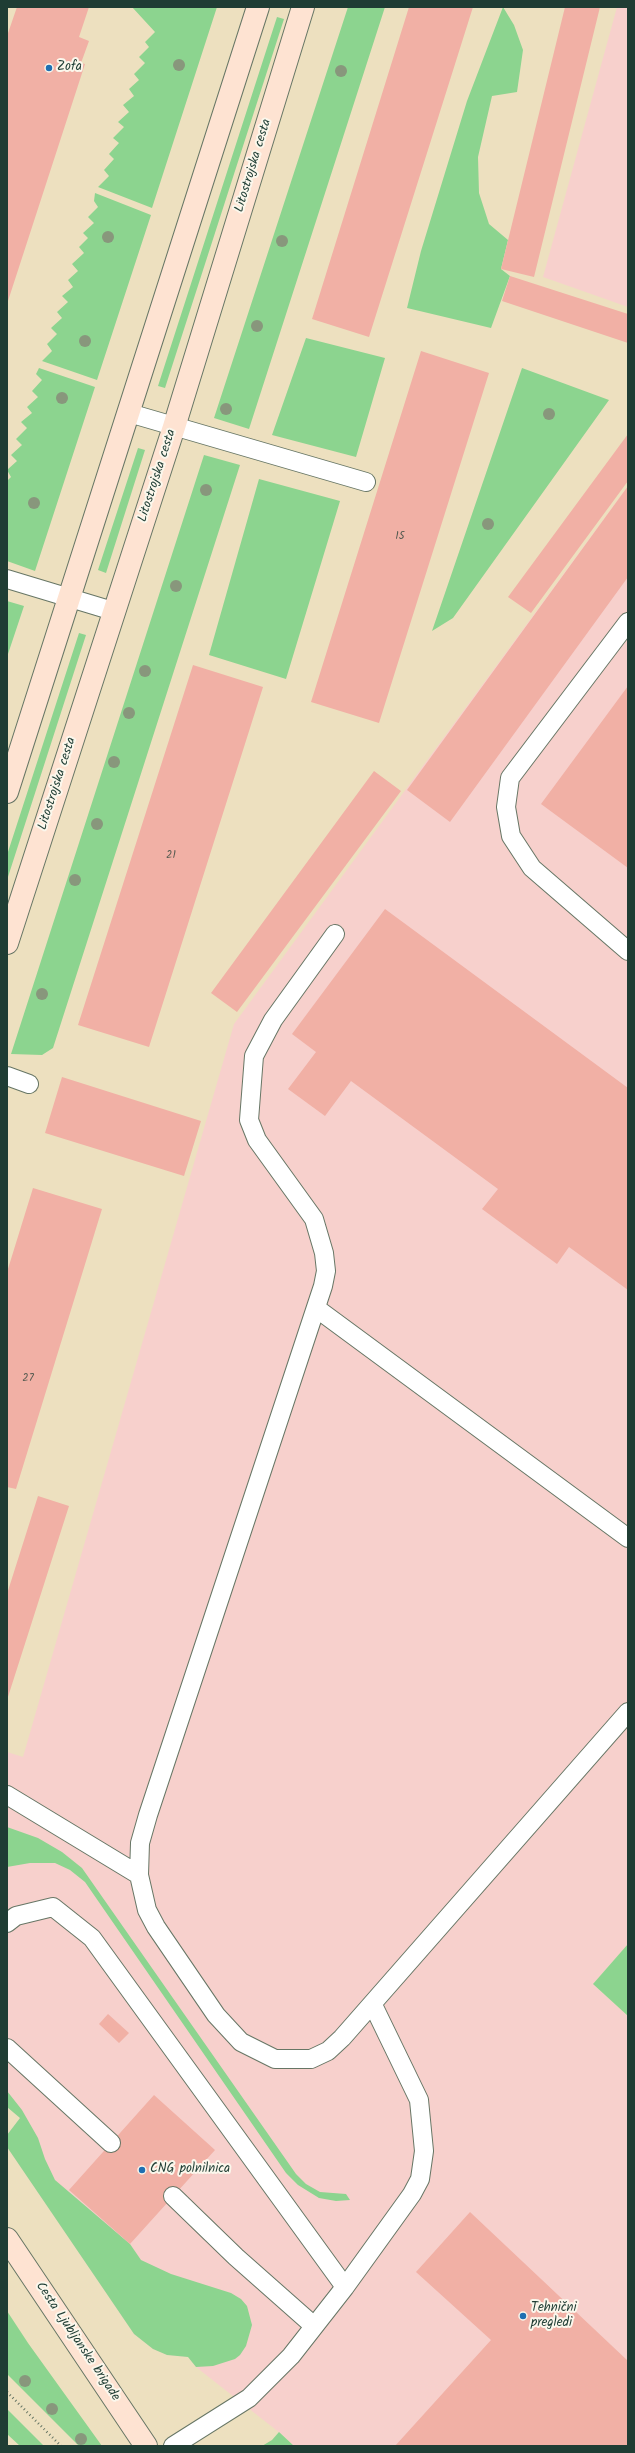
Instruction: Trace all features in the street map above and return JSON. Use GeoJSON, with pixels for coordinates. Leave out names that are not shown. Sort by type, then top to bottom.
{"type":"FeatureCollection","features":[{"type":"Feature","properties":{"kind":"main road"},"geometry":{"type":"LineString","coordinates":[[7,792],[258,7]]}},
{"type":"Feature","properties":{"kind":"main road","name":"Litostrojska cesta"},"geometry":{"type":"LineString","coordinates":[[7,943],[113,611],[174,427],[303,7]]}},
{"type":"Feature","properties":{"kind":"main road","name":"Cesta Ljubljanske brigade"},"geometry":{"type":"LineString","coordinates":[[7,2239],[146,2446]]}},
{"type":"Feature","properties":{"kind":"lane"},"geometry":{"type":"LineString","coordinates":[[129,414],[366,482]]}},
{"type":"Feature","properties":{"kind":"lane"},"geometry":{"type":"LineString","coordinates":[[7,579],[113,611]]}},
{"type":"Feature","properties":{"kind":"lane"},"geometry":{"type":"LineString","coordinates":[[628,622],[510,778],[506,807],[511,836],[532,868],[628,951]]}},
{"type":"Feature","properties":{"kind":"lane"},"geometry":{"type":"LineString","coordinates":[[334,934],[273,1020],[257,1050],[254,1056],[249,1098],[249,1120],[257,1140],[304,1203],[314,1219],[321,1239],[326,1271],[316,1308],[148,1815],[140,1843],[139,1875],[143,1898],[156,1927],[216,2015],[241,2042],[257,2052],[275,2059],[311,2059],[328,2051],[373,2005],[628,1712]]}},
{"type":"Feature","properties":{"kind":"lane"},"geometry":{"type":"LineString","coordinates":[[7,1076],[29,1084]]}},
{"type":"Feature","properties":{"kind":"lane"},"geometry":{"type":"LineString","coordinates":[[316,1308],[628,1538]]}},
{"type":"Feature","properties":{"kind":"lane"},"geometry":{"type":"LineString","coordinates":[[7,1795],[139,1875]]}},
{"type":"Feature","properties":{"kind":"lane"},"geometry":{"type":"LineString","coordinates":[[7,1923],[16,1916],[53,1907],[92,1938],[345,2287]]}},
{"type":"Feature","properties":{"kind":"lane"},"geometry":{"type":"LineString","coordinates":[[173,2446],[249,2398],[291,2356],[345,2287],[412,2194],[420,2179],[424,2151],[419,2100],[373,2005]]}},
{"type":"Feature","properties":{"kind":"lane"},"geometry":{"type":"LineString","coordinates":[[7,2048],[111,2143]]}},
{"type":"Feature","properties":{"kind":"lane"},"geometry":{"type":"LineString","coordinates":[[173,2196],[236,2258],[314,2326]]}},
{"type":"Feature","properties":{"kind":"path"},"geometry":{"type":"LineString","coordinates":[[7,2392],[61,2446]]}},
{"type":"Feature","properties":{"kind":"shaded area"},"geometry":{"type":"Polygon","coordinates":[[[617,7],[628,7],[628,307],[543,277],[617,7]]]}},
{"type":"Feature","properties":{"kind":"shaded area"},"geometry":{"type":"Polygon","coordinates":[[[628,486],[628,1944],[593,1984],[628,2016],[628,2446],[294,2446],[285,2437],[196,2367],[188,2357],[167,2355],[153,2349],[134,2334],[7,2147],[7,2135],[20,2118],[7,2107],[7,1752],[23,1757],[234,1024],[628,486]]]}},
{"type":"Feature","properties":{"kind":"green space"},"geometry":{"type":"Polygon","coordinates":[[[132,7],[217,7],[152,208],[98,187],[109,176],[104,170],[114,159],[109,154],[119,143],[113,138],[124,127],[118,122],[129,112],[123,105],[134,96],[129,89],[139,80],[134,74],[145,63],[139,57],[149,47],[145,42],[155,32],[132,7]]]}},
{"type":"Feature","properties":{"kind":"green space"},"geometry":{"type":"Polygon","coordinates":[[[348,7],[385,7],[249,429],[214,418],[348,7]]]}},
{"type":"Feature","properties":{"kind":"green space"},"geometry":{"type":"Polygon","coordinates":[[[503,7],[514,25],[523,50],[517,92],[492,96],[478,157],[479,193],[489,224],[508,240],[501,269],[510,276],[491,328],[407,308],[421,251],[467,101],[503,7]]]}},
{"type":"Feature","properties":{"kind":"green space"},"geometry":{"type":"Polygon","coordinates":[[[277,17],[284,19],[165,388],[158,386],[277,17]]]}},
{"type":"Feature","properties":{"kind":"green space"},"geometry":{"type":"Polygon","coordinates":[[[95,193],[151,215],[97,380],[42,361],[52,351],[47,344],[57,334],[51,328],[62,318],[57,312],[68,302],[62,296],[73,287],[68,280],[78,271],[72,264],[84,253],[79,247],[88,238],[83,233],[94,223],[88,217],[98,207],[94,201],[95,193]]]}},
{"type":"Feature","properties":{"kind":"green space"},"geometry":{"type":"Polygon","coordinates":[[[306,338],[385,358],[356,457],[272,435],[306,338]]]}},
{"type":"Feature","properties":{"kind":"green space"},"geometry":{"type":"Polygon","coordinates":[[[39,368],[95,387],[35,571],[7,561],[7,481],[11,477],[7,470],[17,461],[11,455],[22,445],[16,439],[27,428],[21,422],[32,413],[27,407],[38,397],[32,391],[42,380],[36,374],[39,368]]]}},
{"type":"Feature","properties":{"kind":"green space"},"geometry":{"type":"Polygon","coordinates":[[[522,368],[609,400],[453,618],[432,631],[522,368]]]}},
{"type":"Feature","properties":{"kind":"green space"},"geometry":{"type":"Polygon","coordinates":[[[138,448],[145,450],[106,573],[98,570],[138,448]]]}},
{"type":"Feature","properties":{"kind":"green space"},"geometry":{"type":"Polygon","coordinates":[[[204,455],[240,465],[53,1048],[42,1055],[11,1054],[204,455]]]}},
{"type":"Feature","properties":{"kind":"green space"},"geometry":{"type":"Polygon","coordinates":[[[259,479],[340,501],[286,679],[209,655],[259,479]]]}},
{"type":"Feature","properties":{"kind":"green space"},"geometry":{"type":"Polygon","coordinates":[[[7,601],[24,606],[7,657],[7,601]]]}},
{"type":"Feature","properties":{"kind":"green space"},"geometry":{"type":"Polygon","coordinates":[[[79,633],[86,635],[7,880],[7,855],[79,633]]]}},
{"type":"Feature","properties":{"kind":"green space"},"geometry":{"type":"Polygon","coordinates":[[[7,1827],[38,1838],[62,1852],[82,1868],[296,2174],[306,2184],[320,2192],[346,2194],[350,2200],[336,2201],[319,2198],[298,2185],[286,2173],[85,1882],[70,1870],[55,1863],[30,1863],[7,1867],[7,1827]]]}},
{"type":"Feature","properties":{"kind":"green space"},"geometry":{"type":"Polygon","coordinates":[[[628,1944],[628,2016],[593,1984],[628,1944]]]}},
{"type":"Feature","properties":{"kind":"green space"},"geometry":{"type":"Polygon","coordinates":[[[7,2091],[22,2110],[38,2138],[45,2159],[55,2180],[130,2244],[141,2260],[171,2274],[231,2293],[241,2299],[247,2306],[252,2325],[246,2346],[240,2355],[235,2359],[213,2366],[196,2367],[188,2357],[167,2355],[153,2349],[134,2334],[7,2147],[7,2135],[20,2118],[7,2107],[7,2091]]]}},
{"type":"Feature","properties":{"kind":"green space"},"geometry":{"type":"Polygon","coordinates":[[[7,2311],[28,2343],[102,2446],[79,2446],[7,2374],[7,2311]]]}},
{"type":"Feature","properties":{"kind":"green space"},"geometry":{"type":"Polygon","coordinates":[[[7,2409],[44,2446],[20,2446],[7,2434],[7,2409]]]}},
{"type":"Feature","properties":{"kind":"green space"},"geometry":{"type":"Polygon","coordinates":[[[279,2432],[294,2446],[262,2446],[272,2440],[279,2432]]]}},
{"type":"Feature","properties":{"kind":"building"},"geometry":{"type":"Polygon","coordinates":[[[17,7],[89,7],[79,37],[89,41],[81,63],[85,64],[7,304],[7,36],[17,7]]]}},
{"type":"Feature","properties":{"kind":"building"},"geometry":{"type":"Polygon","coordinates":[[[409,7],[473,7],[369,337],[312,319],[409,7]]]}},
{"type":"Feature","properties":{"kind":"building"},"geometry":{"type":"Polygon","coordinates":[[[565,7],[600,7],[534,277],[501,269],[565,7]]]}},
{"type":"Feature","properties":{"kind":"building"},"geometry":{"type":"Polygon","coordinates":[[[510,276],[628,314],[628,343],[502,301],[510,276]]]}},
{"type":"Feature","properties":{"kind":"building"},"geometry":{"type":"Polygon","coordinates":[[[421,351],[489,373],[379,723],[311,702],[421,351]]]}},
{"type":"Feature","properties":{"kind":"building"},"geometry":{"type":"Polygon","coordinates":[[[628,434],[628,481],[531,613],[508,597],[628,434]]]}},
{"type":"Feature","properties":{"kind":"building"},"geometry":{"type":"Polygon","coordinates":[[[628,486],[628,577],[450,822],[407,790],[628,486]]]}},
{"type":"Feature","properties":{"kind":"building"},"geometry":{"type":"Polygon","coordinates":[[[193,665],[263,687],[149,1047],[78,1025],[193,665]]]}},
{"type":"Feature","properties":{"kind":"building"},"geometry":{"type":"Polygon","coordinates":[[[628,686],[628,868],[541,804],[628,686]]]}},
{"type":"Feature","properties":{"kind":"building"},"geometry":{"type":"Polygon","coordinates":[[[374,771],[401,791],[237,1012],[211,993],[374,771]]]}},
{"type":"Feature","properties":{"kind":"building"},"geometry":{"type":"Polygon","coordinates":[[[385,909],[628,1088],[628,1290],[569,1247],[557,1264],[482,1209],[498,1189],[351,1081],[325,1116],[288,1089],[316,1052],[292,1034],[385,909]]]}},
{"type":"Feature","properties":{"kind":"building"},"geometry":{"type":"Polygon","coordinates":[[[62,1077],[201,1121],[184,1176],[45,1133],[62,1077]]]}},
{"type":"Feature","properties":{"kind":"building"},"geometry":{"type":"Polygon","coordinates":[[[33,1188],[102,1209],[16,1489],[7,1487],[7,1272],[33,1188]]]}},
{"type":"Feature","properties":{"kind":"building"},"geometry":{"type":"Polygon","coordinates":[[[38,1496],[69,1506],[7,1700],[7,1594],[38,1496]]]}},
{"type":"Feature","properties":{"kind":"building"},"geometry":{"type":"Polygon","coordinates":[[[108,2014],[129,2033],[119,2043],[99,2024],[108,2014]]]}},
{"type":"Feature","properties":{"kind":"building","name":"CNG polnilnica"},"geometry":{"type":"Polygon","coordinates":[[[154,2095],[215,2150],[130,2244],[69,2190],[154,2095]]]}},
{"type":"Feature","properties":{"kind":"building","name":"Tehnični pregledi"},"geometry":{"type":"Polygon","coordinates":[[[470,2212],[628,2361],[628,2446],[395,2446],[491,2340],[416,2272],[470,2212]]]}},
{"type":"Feature","properties":{"kind":"place","name":"Zofa"},"geometry":{"type":"Point","coordinates":[49,68]}},
{"type":"Feature","properties":{"kind":"place","name":"CNG polnilnica"},"geometry":{"type":"Point","coordinates":[142,2170]}},
{"type":"Feature","properties":{"kind":"place","name":"Tehnični pregledi"},"geometry":{"type":"Point","coordinates":[523,2316]}}]}
